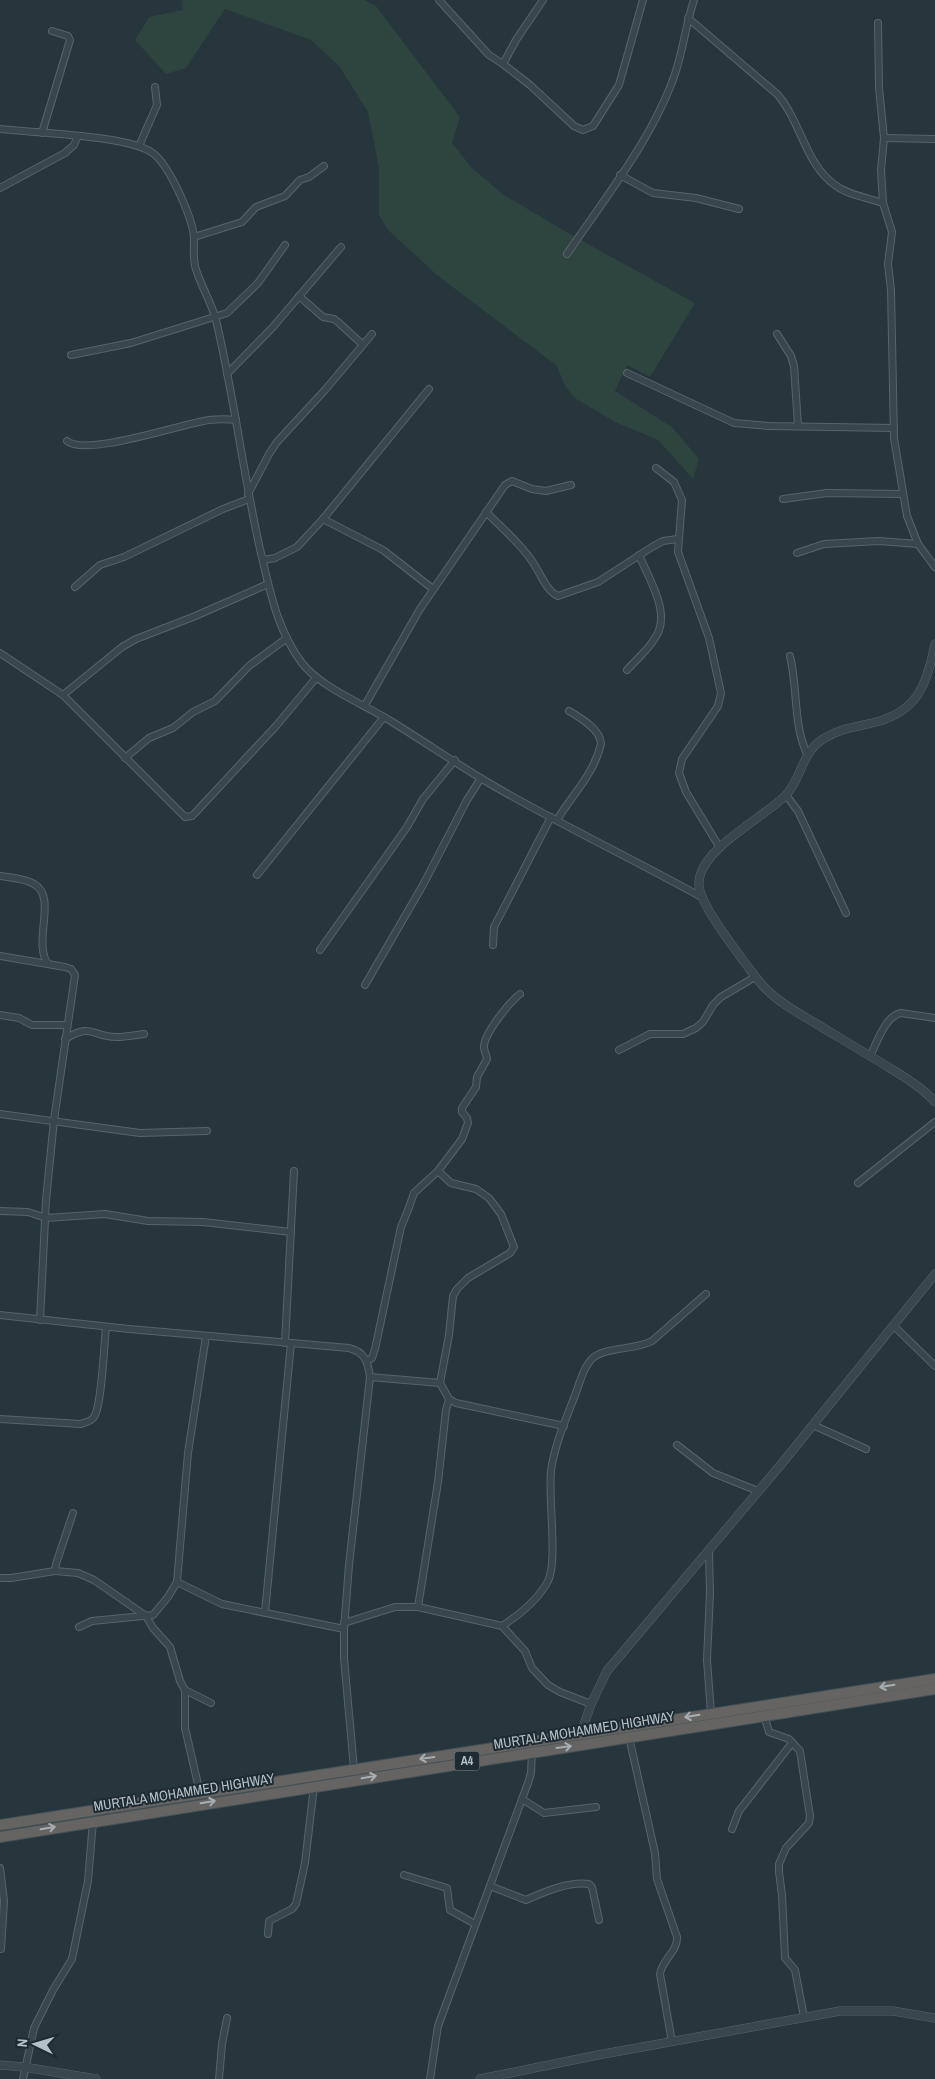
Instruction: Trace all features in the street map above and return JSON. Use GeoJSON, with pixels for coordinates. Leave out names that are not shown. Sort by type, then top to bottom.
{"type":"FeatureCollection","features":[{"type":"Feature","properties":{"kind":"highway","name":"A4"},"geometry":{"type":"LineString","coordinates":[[0,1825],[354,1769],[458,1758],[581,1733],[935,1678]]}},
{"type":"Feature","properties":{"kind":"highway","name":"MURTALA MOHAMMED HIGHWAY"},"geometry":{"type":"LineString","coordinates":[[0,1837],[314,1786],[458,1758],[532,1752],[935,1689]]}},
{"type":"Feature","properties":{"kind":"street"},"geometry":{"type":"LineString","coordinates":[[439,0],[489,56],[503,64],[530,85],[579,130],[587,130],[593,126],[612,99],[619,85],[643,0]]}},
{"type":"Feature","properties":{"kind":"street"},"geometry":{"type":"LineString","coordinates":[[503,64],[516,40],[543,0]]}},
{"type":"Feature","properties":{"kind":"street"},"geometry":{"type":"LineString","coordinates":[[567,254],[634,154],[657,114],[675,74],[694,0]]}},
{"type":"Feature","properties":{"kind":"street"},"geometry":{"type":"LineString","coordinates":[[688,18],[777,94],[785,104],[814,160],[825,176],[845,191],[883,203]]}},
{"type":"Feature","properties":{"kind":"street"},"geometry":{"type":"LineString","coordinates":[[878,23],[878,88],[884,138],[881,170],[883,203],[892,232],[888,264],[894,428],[902,494],[907,516],[918,544],[935,568]]}},
{"type":"Feature","properties":{"kind":"street"},"geometry":{"type":"LineString","coordinates":[[42,133],[70,40],[68,36],[52,30]]}},
{"type":"Feature","properties":{"kind":"street"},"geometry":{"type":"LineString","coordinates":[[139,146],[157,105],[155,87]]}},
{"type":"Feature","properties":{"kind":"street"},"geometry":{"type":"LineString","coordinates":[[0,129],[78,136],[139,146],[155,154],[163,164],[186,210],[194,237],[194,264],[215,317],[236,420],[249,497],[268,584],[287,638],[303,665],[316,678],[455,760],[481,778],[702,898]]}},
{"type":"Feature","properties":{"kind":"street"},"geometry":{"type":"LineString","coordinates":[[0,188],[65,153],[74,145],[78,136]]}},
{"type":"Feature","properties":{"kind":"street"},"geometry":{"type":"LineString","coordinates":[[884,138],[935,138]]}},
{"type":"Feature","properties":{"kind":"street"},"geometry":{"type":"LineString","coordinates":[[194,237],[242,222],[256,207],[285,196],[297,182],[309,177],[324,166]]}},
{"type":"Feature","properties":{"kind":"street"},"geometry":{"type":"LineString","coordinates":[[620,175],[653,193],[696,198],[739,209]]}},
{"type":"Feature","properties":{"kind":"street"},"geometry":{"type":"LineString","coordinates":[[71,355],[131,342],[215,317],[231,310],[258,283],[285,245]]}},
{"type":"Feature","properties":{"kind":"street"},"geometry":{"type":"LineString","coordinates":[[227,374],[273,327],[341,247]]}},
{"type":"Feature","properties":{"kind":"street"},"geometry":{"type":"LineString","coordinates":[[299,296],[323,317],[334,319],[338,322],[362,344]]}},
{"type":"Feature","properties":{"kind":"street"},"geometry":{"type":"LineString","coordinates":[[76,587],[100,565],[124,557],[249,497],[265,460],[277,442],[326,390],[372,334]]}},
{"type":"Feature","properties":{"kind":"street"},"geometry":{"type":"LineString","coordinates":[[778,334],[794,366],[798,426]]}},
{"type":"Feature","properties":{"kind":"street"},"geometry":{"type":"LineString","coordinates":[[627,373],[734,422],[769,426],[894,428]]}},
{"type":"Feature","properties":{"kind":"street"},"geometry":{"type":"LineString","coordinates":[[263,560],[287,553],[297,547],[323,519],[429,389]]}},
{"type":"Feature","properties":{"kind":"street"},"geometry":{"type":"LineString","coordinates":[[67,441],[75,446],[108,443],[201,421],[236,420]]}},
{"type":"Feature","properties":{"kind":"street"},"geometry":{"type":"LineString","coordinates":[[656,468],[674,482],[682,500],[678,539],[679,559],[709,638],[722,693],[718,706],[682,760],[679,773],[686,792],[720,848]]}},
{"type":"Feature","properties":{"kind":"street"},"geometry":{"type":"LineString","coordinates":[[365,706],[420,609],[505,485],[512,481],[546,491],[571,485]]}},
{"type":"Feature","properties":{"kind":"street"},"geometry":{"type":"LineString","coordinates":[[783,499],[834,493],[902,494]]}},
{"type":"Feature","properties":{"kind":"street"},"geometry":{"type":"LineString","coordinates":[[486,512],[517,542],[532,560],[552,592],[558,596],[598,582],[663,541],[678,539]]}},
{"type":"Feature","properties":{"kind":"street"},"geometry":{"type":"LineString","coordinates":[[323,519],[382,550],[433,589]]}},
{"type":"Feature","properties":{"kind":"street"},"geometry":{"type":"LineString","coordinates":[[798,553],[824,544],[879,541],[918,544]]}},
{"type":"Feature","properties":{"kind":"street"},"geometry":{"type":"LineString","coordinates":[[626,670],[655,638],[662,620],[661,609],[639,555]]}},
{"type":"Feature","properties":{"kind":"street"},"geometry":{"type":"LineString","coordinates":[[63,695],[122,647],[136,639],[193,617],[268,584]]}},
{"type":"Feature","properties":{"kind":"street"},"geometry":{"type":"LineString","coordinates":[[125,758],[149,738],[173,728],[193,712],[216,701],[249,666],[287,638]]}},
{"type":"Feature","properties":{"kind":"street"},"geometry":{"type":"LineString","coordinates":[[935,644],[933,661],[921,692],[905,710],[876,722],[845,728],[820,741],[807,754],[786,795],[720,848],[706,862],[700,875],[699,885],[702,898],[722,930],[765,989],[791,1008],[908,1079],[935,1102]]}},
{"type":"Feature","properties":{"kind":"street"},"geometry":{"type":"LineString","coordinates":[[0,653],[63,695],[182,816],[192,816],[276,726],[316,678]]}},
{"type":"Feature","properties":{"kind":"street"},"geometry":{"type":"LineString","coordinates":[[790,656],[797,693],[800,740],[807,754]]}},
{"type":"Feature","properties":{"kind":"street"},"geometry":{"type":"LineString","coordinates":[[493,945],[494,927],[554,818],[586,780],[601,744],[601,738],[594,730],[578,716],[569,712]]}},
{"type":"Feature","properties":{"kind":"street"},"geometry":{"type":"LineString","coordinates":[[257,875],[384,717]]}},
{"type":"Feature","properties":{"kind":"street"},"geometry":{"type":"LineString","coordinates":[[320,950],[407,827],[423,799],[455,760]]}},
{"type":"Feature","properties":{"kind":"street"},"geometry":{"type":"LineString","coordinates":[[365,985],[423,885],[467,800],[481,778]]}},
{"type":"Feature","properties":{"kind":"street"},"geometry":{"type":"LineString","coordinates":[[786,795],[798,812],[846,913]]}},
{"type":"Feature","properties":{"kind":"street"},"geometry":{"type":"LineString","coordinates":[[0,876],[35,884],[41,890],[45,907],[42,952],[48,964]]}},
{"type":"Feature","properties":{"kind":"street"},"geometry":{"type":"LineString","coordinates":[[0,956],[48,964],[71,969],[74,972],[54,1120],[46,1200],[40,1320]]}},
{"type":"Feature","properties":{"kind":"street"},"geometry":{"type":"LineString","coordinates":[[619,1050],[650,1034],[683,1034],[696,1028],[703,1022],[713,1005],[721,997],[755,977]]}},
{"type":"Feature","properties":{"kind":"street"},"geometry":{"type":"LineString","coordinates":[[367,1362],[372,1358],[375,1349],[401,1227],[414,1193],[450,1158],[466,1131],[467,1118],[462,1110],[476,1087],[477,1077],[487,1059],[484,1050],[485,1042],[509,1003],[520,994]]}},
{"type":"Feature","properties":{"kind":"street"},"geometry":{"type":"LineString","coordinates":[[870,1056],[888,1021],[896,1014],[935,1018]]}},
{"type":"Feature","properties":{"kind":"street"},"geometry":{"type":"LineString","coordinates":[[0,1015],[19,1018],[32,1025],[67,1025]]}},
{"type":"Feature","properties":{"kind":"street"},"geometry":{"type":"LineString","coordinates":[[65,1039],[76,1032],[84,1030],[116,1037],[144,1034]]}},
{"type":"Feature","properties":{"kind":"street"},"geometry":{"type":"LineString","coordinates":[[0,1114],[146,1133],[207,1131]]}},
{"type":"Feature","properties":{"kind":"street"},"geometry":{"type":"LineString","coordinates":[[858,1183],[935,1122]]}},
{"type":"Feature","properties":{"kind":"street"},"geometry":{"type":"LineString","coordinates":[[265,1612],[288,1343],[294,1171]]}},
{"type":"Feature","properties":{"kind":"street"},"geometry":{"type":"LineString","coordinates":[[438,1171],[455,1184],[476,1189],[489,1198],[501,1214],[514,1247],[510,1253],[468,1278],[453,1296],[449,1335],[440,1383],[450,1399],[456,1403],[564,1426]]}},
{"type":"Feature","properties":{"kind":"street"},"geometry":{"type":"LineString","coordinates":[[0,1211],[28,1212],[46,1218],[104,1214],[138,1220],[203,1222],[291,1232]]}},
{"type":"Feature","properties":{"kind":"street"},"geometry":{"type":"LineString","coordinates":[[581,1733],[591,1704],[607,1671],[758,1492],[935,1274]]}},
{"type":"Feature","properties":{"kind":"street"},"geometry":{"type":"LineString","coordinates":[[502,1626],[526,1608],[548,1580],[552,1556],[551,1470],[564,1426],[587,1365],[592,1359],[605,1352],[642,1346],[652,1341],[706,1294]]}},
{"type":"Feature","properties":{"kind":"street"},"geometry":{"type":"LineString","coordinates":[[0,1315],[106,1327],[357,1350],[362,1354],[367,1362],[370,1377],[344,1626],[344,1658],[354,1769]]}},
{"type":"Feature","properties":{"kind":"street"},"geometry":{"type":"LineString","coordinates":[[894,1326],[935,1366]]}},
{"type":"Feature","properties":{"kind":"street"},"geometry":{"type":"LineString","coordinates":[[0,1419],[80,1424],[89,1422],[95,1416],[98,1404],[106,1327]]}},
{"type":"Feature","properties":{"kind":"street"},"geometry":{"type":"LineString","coordinates":[[79,1627],[92,1621],[153,1615],[160,1609],[177,1582],[188,1452],[206,1336]]}},
{"type":"Feature","properties":{"kind":"street"},"geometry":{"type":"LineString","coordinates":[[370,1377],[440,1383]]}},
{"type":"Feature","properties":{"kind":"street"},"geometry":{"type":"LineString","coordinates":[[418,1607],[438,1482],[446,1410],[450,1399]]}},
{"type":"Feature","properties":{"kind":"street"},"geometry":{"type":"LineString","coordinates":[[813,1425],[866,1449]]}},
{"type":"Feature","properties":{"kind":"street"},"geometry":{"type":"LineString","coordinates":[[677,1445],[713,1472],[758,1492]]}},
{"type":"Feature","properties":{"kind":"street"},"geometry":{"type":"LineString","coordinates":[[56,1571],[56,1564],[73,1513]]}},
{"type":"Feature","properties":{"kind":"street"},"geometry":{"type":"LineString","coordinates":[[708,1552],[710,1593],[707,1660],[711,1713]]}},
{"type":"Feature","properties":{"kind":"street"},"geometry":{"type":"LineString","coordinates":[[0,1578],[56,1571],[78,1573],[94,1580],[146,1616],[153,1628],[170,1647],[180,1681],[185,1690],[185,1728],[200,1793]]}},
{"type":"Feature","properties":{"kind":"street"},"geometry":{"type":"LineString","coordinates":[[177,1582],[222,1604],[344,1626],[395,1607],[418,1607],[502,1626],[525,1651],[532,1668],[548,1686],[591,1704]]}},
{"type":"Feature","properties":{"kind":"street"},"geometry":{"type":"LineString","coordinates":[[185,1690],[211,1703]]}},
{"type":"Feature","properties":{"kind":"street"},"geometry":{"type":"LineString","coordinates":[[764,1715],[769,1732],[785,1737],[792,1742],[802,1756],[810,1820],[808,1825],[786,1848],[779,1864],[779,1872],[785,1958],[795,1970],[804,2017]]}},
{"type":"Feature","properties":{"kind":"street"},"geometry":{"type":"LineString","coordinates":[[629,1737],[655,1853],[657,1880],[678,1937],[678,1943],[662,1965],[660,1974],[672,2042]]}},
{"type":"Feature","properties":{"kind":"street"},"geometry":{"type":"LineString","coordinates":[[732,1830],[739,1810],[792,1742]]}},
{"type":"Feature","properties":{"kind":"street"},"geometry":{"type":"LineString","coordinates":[[430,2079],[438,2026],[531,1773],[532,1752]]}},
{"type":"Feature","properties":{"kind":"street"},"geometry":{"type":"LineString","coordinates":[[268,1934],[269,1921],[292,1909],[298,1899],[305,1863],[314,1786]]}},
{"type":"Feature","properties":{"kind":"street"},"geometry":{"type":"LineString","coordinates":[[522,1798],[544,1813],[596,1807]]}},
{"type":"Feature","properties":{"kind":"street"},"geometry":{"type":"LineString","coordinates":[[23,2079],[24,2067],[34,2028],[41,2012],[72,1959],[88,1881],[93,1821]]}},
{"type":"Feature","properties":{"kind":"street"},"geometry":{"type":"LineString","coordinates":[[0,1868],[4,1901],[1,1949]]}},
{"type":"Feature","properties":{"kind":"street"},"geometry":{"type":"LineString","coordinates":[[404,1875],[447,1888],[450,1910],[475,1924]]}},
{"type":"Feature","properties":{"kind":"street"},"geometry":{"type":"LineString","coordinates":[[490,1886],[526,1900],[562,1887],[588,1884],[592,1887],[599,1920]]}},
{"type":"Feature","properties":{"kind":"street"},"geometry":{"type":"LineString","coordinates":[[480,2079],[804,2017],[860,2010],[893,2011],[935,2018]]}},
{"type":"Feature","properties":{"kind":"street"},"geometry":{"type":"LineString","coordinates":[[219,2079],[222,2044],[227,2018]]}},
{"type":"Feature","properties":{"kind":"street"},"geometry":{"type":"LineString","coordinates":[[0,2065],[96,2079]]}},
{"type":"Feature","properties":{"kind":"green space"},"geometry":{"type":"Polygon","coordinates":[[[182,0],[364,0],[376,6],[460,117],[452,143],[472,168],[504,195],[695,303],[650,377],[627,365],[615,391],[672,427],[699,459],[693,479],[658,440],[615,422],[573,397],[564,384],[557,366],[438,276],[388,230],[379,215],[379,168],[368,112],[339,66],[311,40],[225,9],[186,68],[166,74],[135,40],[149,17],[183,10],[182,0]]]}}]}
